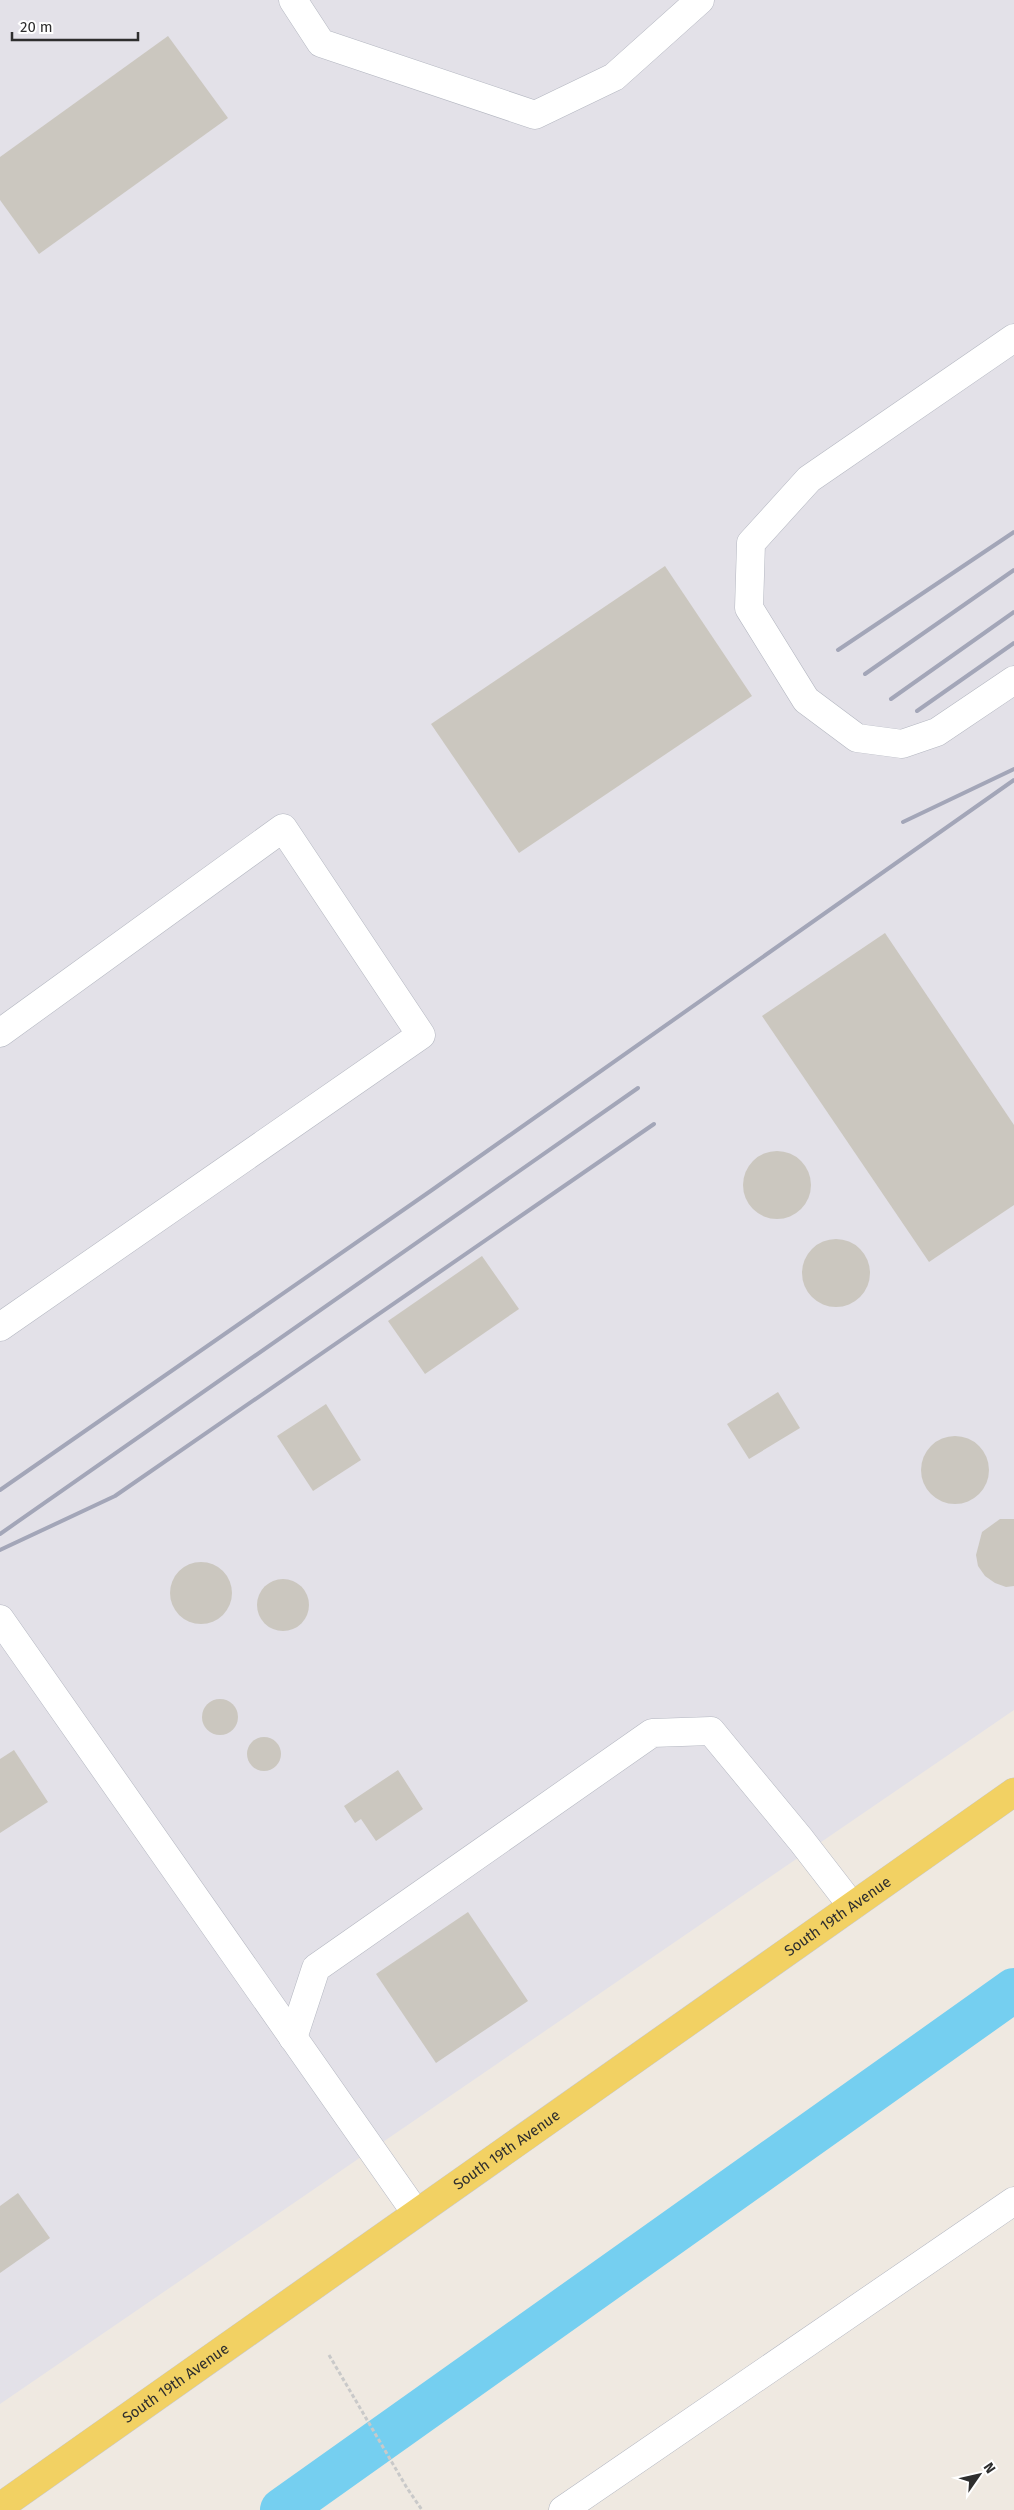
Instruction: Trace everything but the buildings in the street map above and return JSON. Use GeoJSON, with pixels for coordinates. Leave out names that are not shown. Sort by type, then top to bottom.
{"type":"FeatureCollection","features":[{"type":"Feature","properties":{"kind":"main road","name":"South 19th Avenue"},"geometry":{"type":"LineString","coordinates":[[0,2507],[1014,1792]]}},
{"type":"Feature","properties":{"kind":"lane"},"geometry":{"type":"LineString","coordinates":[[293,0],[321,43],[536,115],[614,77],[700,0]]}},
{"type":"Feature","properties":{"kind":"lane"},"geometry":{"type":"LineString","coordinates":[[1014,338],[810,478],[751,543],[749,608],[806,700],[857,738],[902,744],[937,732],[1014,680]]}},
{"type":"Feature","properties":{"kind":"lane"},"geometry":{"type":"LineString","coordinates":[[0,1033],[283,828],[421,1035],[0,1327]]}},
{"type":"Feature","properties":{"kind":"lane"},"geometry":{"type":"LineString","coordinates":[[0,1619],[416,2213]]}},
{"type":"Feature","properties":{"kind":"lane"},"geometry":{"type":"LineString","coordinates":[[293,2038],[316,1968],[652,1733],[711,1731],[801,1840],[852,1906]]}},
{"type":"Feature","properties":{"kind":"lane"},"geometry":{"type":"LineString","coordinates":[[563,2510],[1014,2201]]}},
{"type":"Feature","properties":{"kind":"path"},"geometry":{"type":"LineString","coordinates":[[329,2356],[422,2510]]}},
{"type":"Feature","properties":{"kind":"shaded area"},"geometry":{"type":"Polygon","coordinates":[[[0,0],[1014,0],[1014,1710],[0,2404],[0,0]]]}},
{"type":"Feature","properties":{"kind":"waterway"},"geometry":{"type":"LineString","coordinates":[[282,2510],[1014,1990]]}},
{"type":"Feature","properties":{"kind":"railway"},"geometry":{"type":"LineString","coordinates":[[838,650],[1014,532]]}},
{"type":"Feature","properties":{"kind":"railway"},"geometry":{"type":"LineString","coordinates":[[865,674],[1014,570]]}},
{"type":"Feature","properties":{"kind":"railway"},"geometry":{"type":"LineString","coordinates":[[891,699],[1014,612]]}},
{"type":"Feature","properties":{"kind":"railway"},"geometry":{"type":"LineString","coordinates":[[917,711],[1014,643]]}},
{"type":"Feature","properties":{"kind":"railway"},"geometry":{"type":"LineString","coordinates":[[903,822],[1014,769]]}},
{"type":"Feature","properties":{"kind":"railway"},"geometry":{"type":"LineString","coordinates":[[0,1490],[432,1190],[1014,780]]}},
{"type":"Feature","properties":{"kind":"railway"},"geometry":{"type":"LineString","coordinates":[[0,1534],[638,1088]]}},
{"type":"Feature","properties":{"kind":"railway"},"geometry":{"type":"LineString","coordinates":[[0,1550],[115,1496],[654,1124]]}}]}
